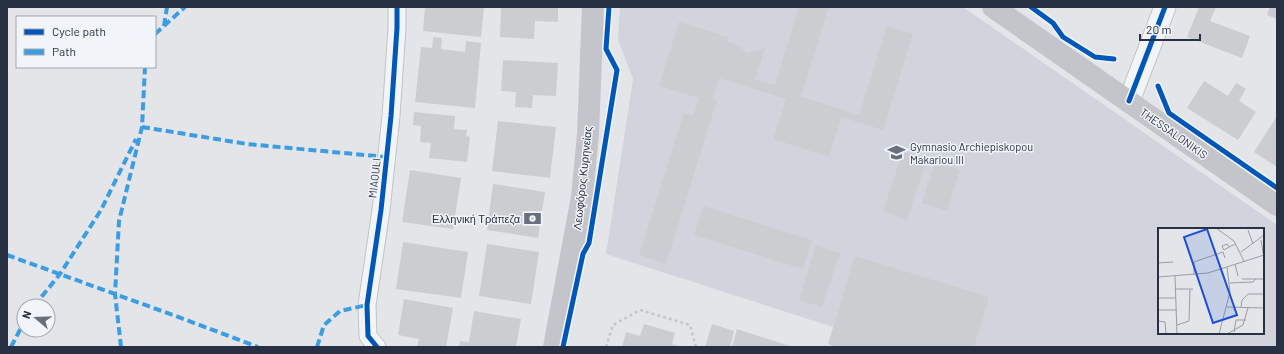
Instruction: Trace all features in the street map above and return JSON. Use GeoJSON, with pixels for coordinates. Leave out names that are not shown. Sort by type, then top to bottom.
{"type":"FeatureCollection","features":[{"type":"Feature","properties":{"kind":"main road","name":"Λεωφόρος Κυρηνείας"},"geometry":{"type":"LineString","coordinates":[[554,347],[582,197],[588,134],[594,7]]}},
{"type":"Feature","properties":{"kind":"main road","name":"THESSALONIKIS"},"geometry":{"type":"LineString","coordinates":[[993,7],[1277,205]]}},
{"type":"Feature","properties":{"kind":"street","name":"MIAOULI"},"geometry":{"type":"LineString","coordinates":[[377,347],[368,336],[367,305],[381,210],[391,116],[397,7]]}},
{"type":"Feature","properties":{"kind":"street"},"geometry":{"type":"LineString","coordinates":[[1129,102],[1165,7]]}},
{"type":"Feature","properties":{"kind":"path"},"geometry":{"type":"LineString","coordinates":[[606,347],[613,325],[640,310],[690,325],[696,347]]}},
{"type":"Feature","properties":{"kind":"shaded area","name":"Gymnasio Archiepiskopou Makariou III"},"geometry":{"type":"Polygon","coordinates":[[[620,7],[963,7],[1277,225],[1277,347],[867,347],[858,335],[606,254],[633,79],[618,40],[620,7]]]}},
{"type":"Feature","properties":{"kind":"building"},"geometry":{"type":"Polygon","coordinates":[[[425,7],[484,7],[481,37],[423,31],[425,7]]]}},
{"type":"Feature","properties":{"kind":"building"},"geometry":{"type":"Polygon","coordinates":[[[501,7],[558,7],[558,22],[535,21],[534,39],[500,37],[501,7]]]}},
{"type":"Feature","properties":{"kind":"building"},"geometry":{"type":"Polygon","coordinates":[[[799,7],[829,7],[801,96],[799,96],[859,115],[887,26],[913,34],[883,130],[841,117],[829,157],[773,139],[786,99],[719,78],[713,99],[717,100],[666,264],[639,255],[684,113],[693,116],[699,98],[659,86],[679,22],[728,37],[726,41],[735,44],[748,53],[765,48],[755,80],[775,85],[799,7]]]}},
{"type":"Feature","properties":{"kind":"building"},"geometry":{"type":"Polygon","coordinates":[[[1199,7],[1216,7],[1210,21],[1250,36],[1242,58],[1187,37],[1199,7]]]}},
{"type":"Feature","properties":{"kind":"building"},"geometry":{"type":"Polygon","coordinates":[[[1270,7],[1277,7],[1277,19],[1267,15],[1270,7]]]}},
{"type":"Feature","properties":{"kind":"building"},"geometry":{"type":"Polygon","coordinates":[[[433,37],[442,38],[441,49],[465,52],[466,41],[481,43],[475,108],[415,102],[421,47],[432,48],[433,37]]]}},
{"type":"Feature","properties":{"kind":"building"},"geometry":{"type":"Polygon","coordinates":[[[503,60],[558,63],[556,96],[533,95],[532,108],[515,107],[516,92],[501,91],[503,60]]]}},
{"type":"Feature","properties":{"kind":"building"},"geometry":{"type":"Polygon","coordinates":[[[1204,81],[1228,96],[1236,83],[1246,89],[1239,101],[1256,112],[1238,140],[1187,108],[1204,81]]]}},
{"type":"Feature","properties":{"kind":"building"},"geometry":{"type":"Polygon","coordinates":[[[414,112],[455,116],[454,129],[467,130],[466,136],[470,137],[467,162],[429,158],[431,143],[420,142],[421,126],[413,125],[414,112]]]}},
{"type":"Feature","properties":{"kind":"building"},"geometry":{"type":"Polygon","coordinates":[[[1277,116],[1277,167],[1254,152],[1277,116]]]}},
{"type":"Feature","properties":{"kind":"building"},"geometry":{"type":"Polygon","coordinates":[[[498,121],[556,127],[550,178],[492,171],[498,121]]]}},
{"type":"Feature","properties":{"kind":"building"},"geometry":{"type":"Polygon","coordinates":[[[903,151],[927,159],[907,220],[883,211],[903,151]]]}},
{"type":"Feature","properties":{"kind":"building"},"geometry":{"type":"Polygon","coordinates":[[[935,162],[960,170],[947,211],[922,203],[935,162]]]}},
{"type":"Feature","properties":{"kind":"building"},"geometry":{"type":"Polygon","coordinates":[[[410,170],[461,178],[453,229],[402,222],[410,170]]]}},
{"type":"Feature","properties":{"kind":"building"},"geometry":{"type":"Polygon","coordinates":[[[493,184],[545,192],[538,238],[487,230],[493,184]]]}},
{"type":"Feature","properties":{"kind":"building"},"geometry":{"type":"Polygon","coordinates":[[[703,206],[812,240],[803,269],[694,235],[703,206]]]}},
{"type":"Feature","properties":{"kind":"building"},"geometry":{"type":"Polygon","coordinates":[[[403,242],[468,252],[461,298],[396,289],[403,242]]]}},
{"type":"Feature","properties":{"kind":"building"},"geometry":{"type":"Polygon","coordinates":[[[487,244],[539,252],[531,304],[479,296],[487,244]]]}},
{"type":"Feature","properties":{"kind":"building"},"geometry":{"type":"Polygon","coordinates":[[[816,245],[840,253],[822,307],[799,300],[816,245]]]}},
{"type":"Feature","properties":{"kind":"building"},"geometry":{"type":"Polygon","coordinates":[[[855,256],[989,297],[974,347],[836,347],[828,344],[855,256]]]}},
{"type":"Feature","properties":{"kind":"building"},"geometry":{"type":"Polygon","coordinates":[[[404,299],[453,308],[446,347],[417,347],[419,339],[398,335],[404,299]]]}},
{"type":"Feature","properties":{"kind":"building"},"geometry":{"type":"Polygon","coordinates":[[[474,311],[521,319],[516,347],[459,347],[460,341],[469,342],[474,311]]]}},
{"type":"Feature","properties":{"kind":"building"},"geometry":{"type":"Polygon","coordinates":[[[644,324],[675,333],[672,344],[681,347],[622,347],[626,332],[640,336],[644,324]]]}},
{"type":"Feature","properties":{"kind":"building"},"geometry":{"type":"Polygon","coordinates":[[[712,324],[734,331],[730,347],[705,347],[712,324]]]}},
{"type":"Feature","properties":{"kind":"building"},"geometry":{"type":"Polygon","coordinates":[[[737,329],[793,347],[732,347],[737,329]]]}},
{"type":"Feature","properties":{"kind":"marked path"},"geometry":{"type":"LineString","coordinates":[[164,26],[167,7]]}},
{"type":"Feature","properties":{"kind":"marked path"},"geometry":{"type":"LineString","coordinates":[[156,33],[185,7]]}},
{"type":"Feature","properties":{"kind":"marked path"},"geometry":{"type":"LineString","coordinates":[[121,347],[115,294],[119,221],[142,127],[145,68]]}},
{"type":"Feature","properties":{"kind":"marked path"},"geometry":{"type":"LineString","coordinates":[[142,127],[247,144],[386,157]]}},
{"type":"Feature","properties":{"kind":"marked path"},"geometry":{"type":"LineString","coordinates":[[40,298],[60,274],[101,210],[136,139]]}},
{"type":"Feature","properties":{"kind":"marked path"},"geometry":{"type":"LineString","coordinates":[[7,255],[258,347]]}},
{"type":"Feature","properties":{"kind":"marked path"},"geometry":{"type":"LineString","coordinates":[[317,347],[324,325],[340,311],[367,305]]}},
{"type":"Feature","properties":{"kind":"marked path"},"geometry":{"type":"LineString","coordinates":[[11,347],[16,337]]}},
{"type":"Feature","properties":{"kind":"cycle path"},"geometry":{"type":"LineString","coordinates":[[377,347],[368,336],[367,305],[381,210],[391,116],[397,7]]}},
{"type":"Feature","properties":{"kind":"cycle path"},"geometry":{"type":"LineString","coordinates":[[563,347],[583,254],[589,243],[617,70],[606,49],[609,7]]}},
{"type":"Feature","properties":{"kind":"cycle path"},"geometry":{"type":"LineString","coordinates":[[1031,7],[1053,23],[1063,37],[1095,57],[1114,59]]}},
{"type":"Feature","properties":{"kind":"cycle path"},"geometry":{"type":"LineString","coordinates":[[1129,101],[1165,7]]}},
{"type":"Feature","properties":{"kind":"cycle path"},"geometry":{"type":"LineString","coordinates":[[1158,86],[1169,113],[1277,188]]}},
{"type":"Feature","properties":{"kind":"place","name":"Gymnasio Archiepiskopou Makariou III"},"geometry":{"type":"Point","coordinates":[897,152]}},
{"type":"Feature","properties":{"kind":"place","name":"Ελληνική Τράπεζα"},"geometry":{"type":"Point","coordinates":[533,218]}}]}
